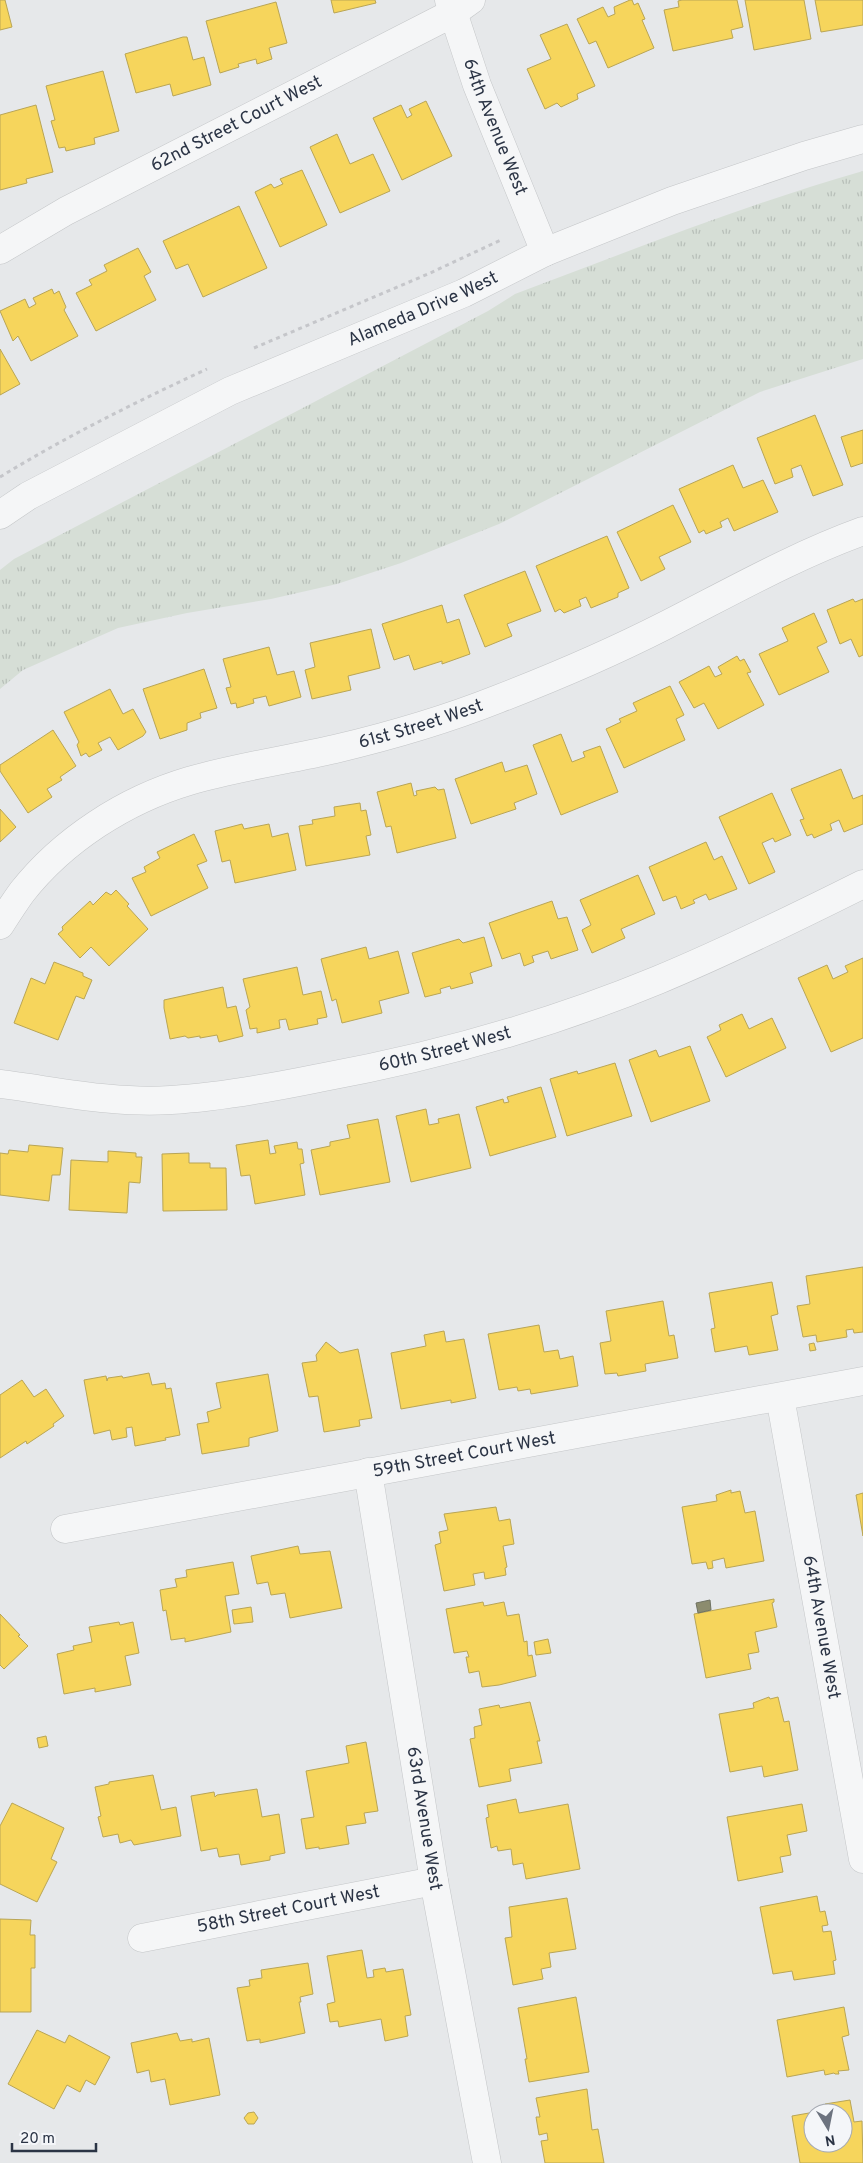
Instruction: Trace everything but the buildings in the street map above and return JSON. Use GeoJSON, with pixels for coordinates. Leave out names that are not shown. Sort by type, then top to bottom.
{"type":"FeatureCollection","features":[{"type":"Feature","properties":{"kind":"street","name":"62nd Street Court West"},"geometry":{"type":"LineString","coordinates":[[0,250],[66,211],[458,4]]}},
{"type":"Feature","properties":{"kind":"street","name":"64th Avenue West"},"geometry":{"type":"LineString","coordinates":[[458,4],[477,85],[545,252]]}},
{"type":"Feature","properties":{"kind":"street","name":"Alameda Drive West"},"geometry":{"type":"LineString","coordinates":[[0,516],[28,496],[230,391],[464,293],[545,252],[672,201],[804,156],[863,139]]}},
{"type":"Feature","properties":{"kind":"street","name":"61st Street West"},"geometry":{"type":"LineString","coordinates":[[0,925],[22,893],[41,871],[84,832],[150,795],[187,782],[336,749],[417,727],[496,700],[586,663],[665,625],[771,570],[833,542],[863,532]]}},
{"type":"Feature","properties":{"kind":"street","name":"60th Street West"},"geometry":{"type":"LineString","coordinates":[[0,1084],[121,1100],[170,1100],[265,1089],[381,1067],[496,1036],[571,1013],[657,981],[757,937],[863,884]]}},
{"type":"Feature","properties":{"kind":"street","name":"59th Street Court West"},"geometry":{"type":"LineString","coordinates":[[65,1529],[863,1381]]}},
{"type":"Feature","properties":{"kind":"street","name":"64th Avenue West"},"geometry":{"type":"LineString","coordinates":[[780,1396],[863,1859]]}},
{"type":"Feature","properties":{"kind":"street","name":"63rd Avenue West"},"geometry":{"type":"LineString","coordinates":[[368,1472],[434,1881],[487,2163]]}},
{"type":"Feature","properties":{"kind":"street","name":"58th Street Court West"},"geometry":{"type":"LineString","coordinates":[[142,1938],[434,1881]]}},
{"type":"Feature","properties":{"kind":"green space"},"geometry":{"type":"Polygon","coordinates":[[[863,171],[863,359],[760,392],[499,524],[401,563],[337,584],[271,599],[187,613],[118,628],[23,670],[0,689],[0,570],[14,559],[488,311],[515,294],[731,214],[863,171]]]}}]}
